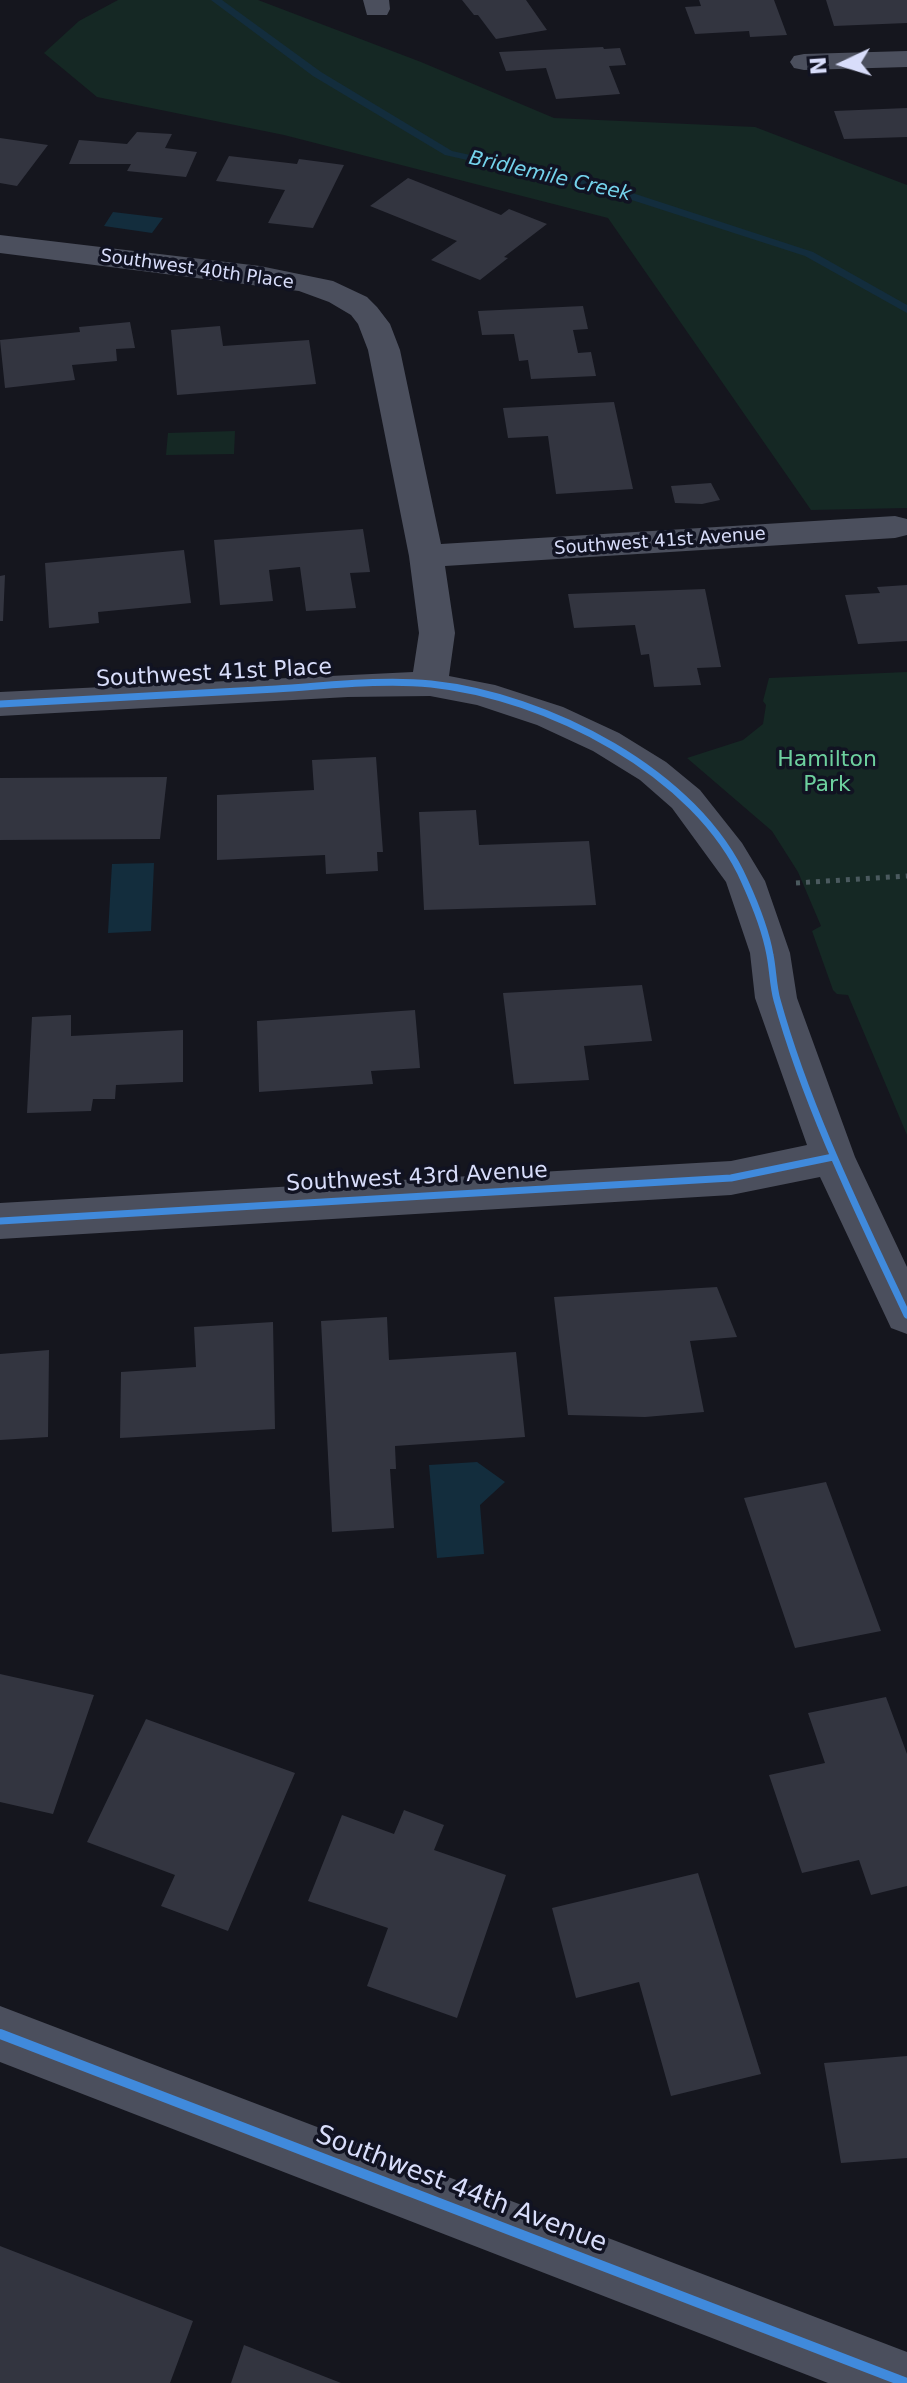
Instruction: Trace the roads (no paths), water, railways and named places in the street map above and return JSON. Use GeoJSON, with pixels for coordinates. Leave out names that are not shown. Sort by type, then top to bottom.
{"type":"FeatureCollection","features":[{"type":"Feature","properties":{"kind":"street"},"geometry":{"type":"LineString","coordinates":[[804,62],[907,59]]}},
{"type":"Feature","properties":{"kind":"street","name":"Southwest 40th Place"},"geometry":{"type":"LineString","coordinates":[[0,244],[284,280],[355,303],[368,314],[379,331],[426,556]]}},
{"type":"Feature","properties":{"kind":"street","name":"Southwest 41st Avenue"},"geometry":{"type":"LineString","coordinates":[[426,556],[895,527]]}},
{"type":"Feature","properties":{"kind":"street"},"geometry":{"type":"LineString","coordinates":[[426,556],[437,633],[430,684]]}},
{"type":"Feature","properties":{"kind":"street","name":"Southwest 41st Place"},"geometry":{"type":"LineString","coordinates":[[0,704],[348,685],[430,684],[482,694],[550,716],[606,742],[641,763],[686,799],[728,853],[745,881],[770,953],[776,998],[833,1157],[907,1315]]}},
{"type":"Feature","properties":{"kind":"street","name":"Southwest 43rd Avenue"},"geometry":{"type":"LineString","coordinates":[[0,1221],[731,1178],[833,1157]]}},
{"type":"Feature","properties":{"kind":"street","name":"Southwest 44th Avenue"},"geometry":{"type":"LineString","coordinates":[[0,2034],[907,2383]]}},
{"type":"Feature","properties":{"kind":"water"},"geometry":{"type":"Polygon","coordinates":[[[113,212],[163,218],[152,233],[104,226],[113,212]]]}},
{"type":"Feature","properties":{"kind":"water"},"geometry":{"type":"Polygon","coordinates":[[[154,863],[151,931],[108,933],[112,864],[154,863]]]}},
{"type":"Feature","properties":{"kind":"water"},"geometry":{"type":"Polygon","coordinates":[[[477,1462],[505,1482],[480,1505],[484,1554],[437,1558],[429,1465],[477,1462]]]}},
{"type":"Feature","properties":{"kind":"waterway","name":"Bridlemile Creek"},"geometry":{"type":"LineString","coordinates":[[216,0],[317,74],[449,153],[607,188],[809,254],[907,310]]}},
{"type":"Feature","properties":{"kind":"park label","name":"Hamilton Park"},"geometry":{"type":"Point","coordinates":[827,772]}}]}
